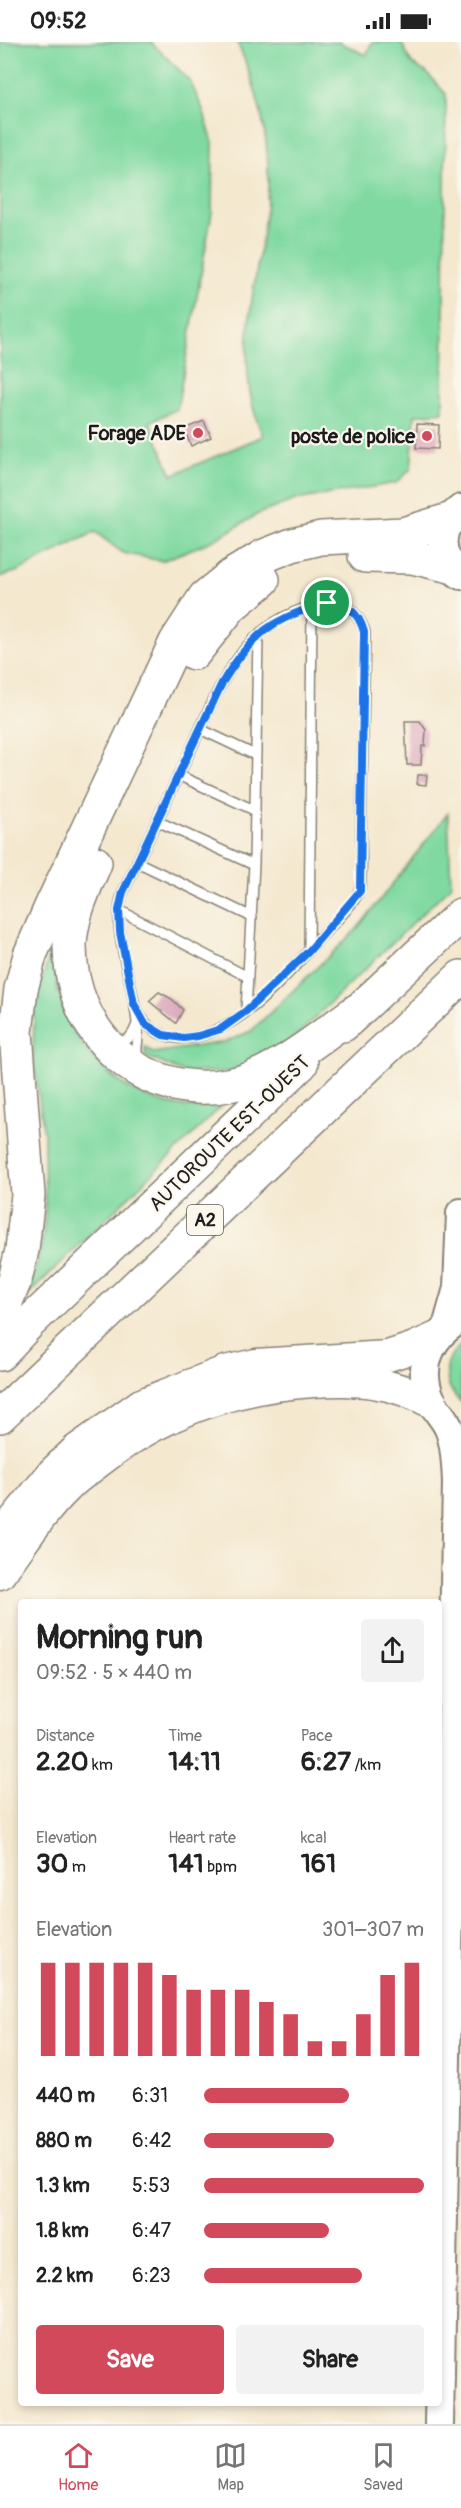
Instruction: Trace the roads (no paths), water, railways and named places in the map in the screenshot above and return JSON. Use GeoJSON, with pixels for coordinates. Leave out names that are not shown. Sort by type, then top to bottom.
{"type":"FeatureCollection","features":[{"type":"Feature","properties":{"kind":"highway"},"geometry":{"type":"LineString","coordinates":[[0,1316],[15,1280],[22,1250],[28,1195],[16,1032],[21,989],[30,955],[51,907],[176,642],[205,597],[231,576],[264,556],[292,545],[321,538],[403,534],[456,510]]}},
{"type":"Feature","properties":{"kind":"highway"},"geometry":{"type":"LineString","coordinates":[[358,1010],[279,1064],[258,1076],[234,1084],[210,1087],[186,1086],[153,1077],[131,1066],[101,1038],[83,1012],[72,980],[70,943],[76,908],[189,663],[207,634],[244,593],[269,578],[311,561],[335,557],[402,556],[456,574]]}},
{"type":"Feature","properties":{"kind":"highway","name":"AUTOROUTE EST-OUEST"},"geometry":{"type":"LineString","coordinates":[[0,1354],[29,1323],[461,915]]}},
{"type":"Feature","properties":{"kind":"highway","name":"A2"},"geometry":{"type":"LineString","coordinates":[[0,1416],[461,977]]}},
{"type":"Feature","properties":{"kind":"highway"},"geometry":{"type":"LineString","coordinates":[[0,1537],[53,1472],[76,1450],[141,1404],[225,1371],[256,1365],[388,1356],[412,1348],[448,1328]]}},
{"type":"Feature","properties":{"kind":"highway"},"geometry":{"type":"LineString","coordinates":[[0,1575],[67,1488],[144,1429],[185,1410],[240,1392],[283,1384],[362,1381],[387,1384],[414,1393],[446,1416]]}},
{"type":"Feature","properties":{"kind":"main road"},"geometry":{"type":"LineString","coordinates":[[456,510],[445,527],[442,543],[443,551],[456,574]]}},
{"type":"Feature","properties":{"kind":"main road"},"geometry":{"type":"LineString","coordinates":[[442,2322],[458,1502],[454,1444],[446,1416],[425,1386],[424,1369],[428,1352],[448,1328],[458,1288],[461,1213]]}},
{"type":"Feature","properties":{"kind":"main road"},"geometry":{"type":"LineString","coordinates":[[457,2424],[461,2195]]}},
{"type":"Feature","properties":{"kind":"main road"},"geometry":{"type":"LineString","coordinates":[[440,2406],[440,2424]]}},
{"type":"Feature","properties":{"kind":"lane"},"geometry":{"type":"LineString","coordinates":[[134,1004],[145,1024],[163,1035],[184,1038],[209,1034],[246,1011],[309,951],[360,891],[364,632],[361,621],[351,609],[336,603],[292,613],[258,635],[231,668],[123,892],[119,910],[120,932],[140,1035],[137,1056],[153,1077]]}},
{"type":"Feature","properties":{"kind":"lane"},"geometry":{"type":"LineString","coordinates":[[309,951],[312,607]]}},
{"type":"Feature","properties":{"kind":"lane"},"geometry":{"type":"LineString","coordinates":[[246,1011],[254,865],[258,635]]}},
{"type":"Feature","properties":{"kind":"lane"},"geometry":{"type":"LineString","coordinates":[[200,729],[255,756]]}},
{"type":"Feature","properties":{"kind":"lane"},"geometry":{"type":"LineString","coordinates":[[178,775],[254,810]]}},
{"type":"Feature","properties":{"kind":"lane"},"geometry":{"type":"LineString","coordinates":[[157,820],[254,865]]}},
{"type":"Feature","properties":{"kind":"lane"},"geometry":{"type":"LineString","coordinates":[[137,862],[252,917]]}},
{"type":"Feature","properties":{"kind":"lane"},"geometry":{"type":"LineString","coordinates":[[119,910],[248,977]]}},
{"type":"Feature","properties":{"kind":"lane"},"geometry":{"type":"LineString","coordinates":[[101,1038],[111,1041],[128,1039],[137,1024]]}},
{"type":"Feature","properties":{"kind":"place","name":"Forage ADE"},"geometry":{"type":"Point","coordinates":[198,433]}},
{"type":"Feature","properties":{"kind":"place","name":"poste de police"},"geometry":{"type":"Point","coordinates":[427,436]}}]}
